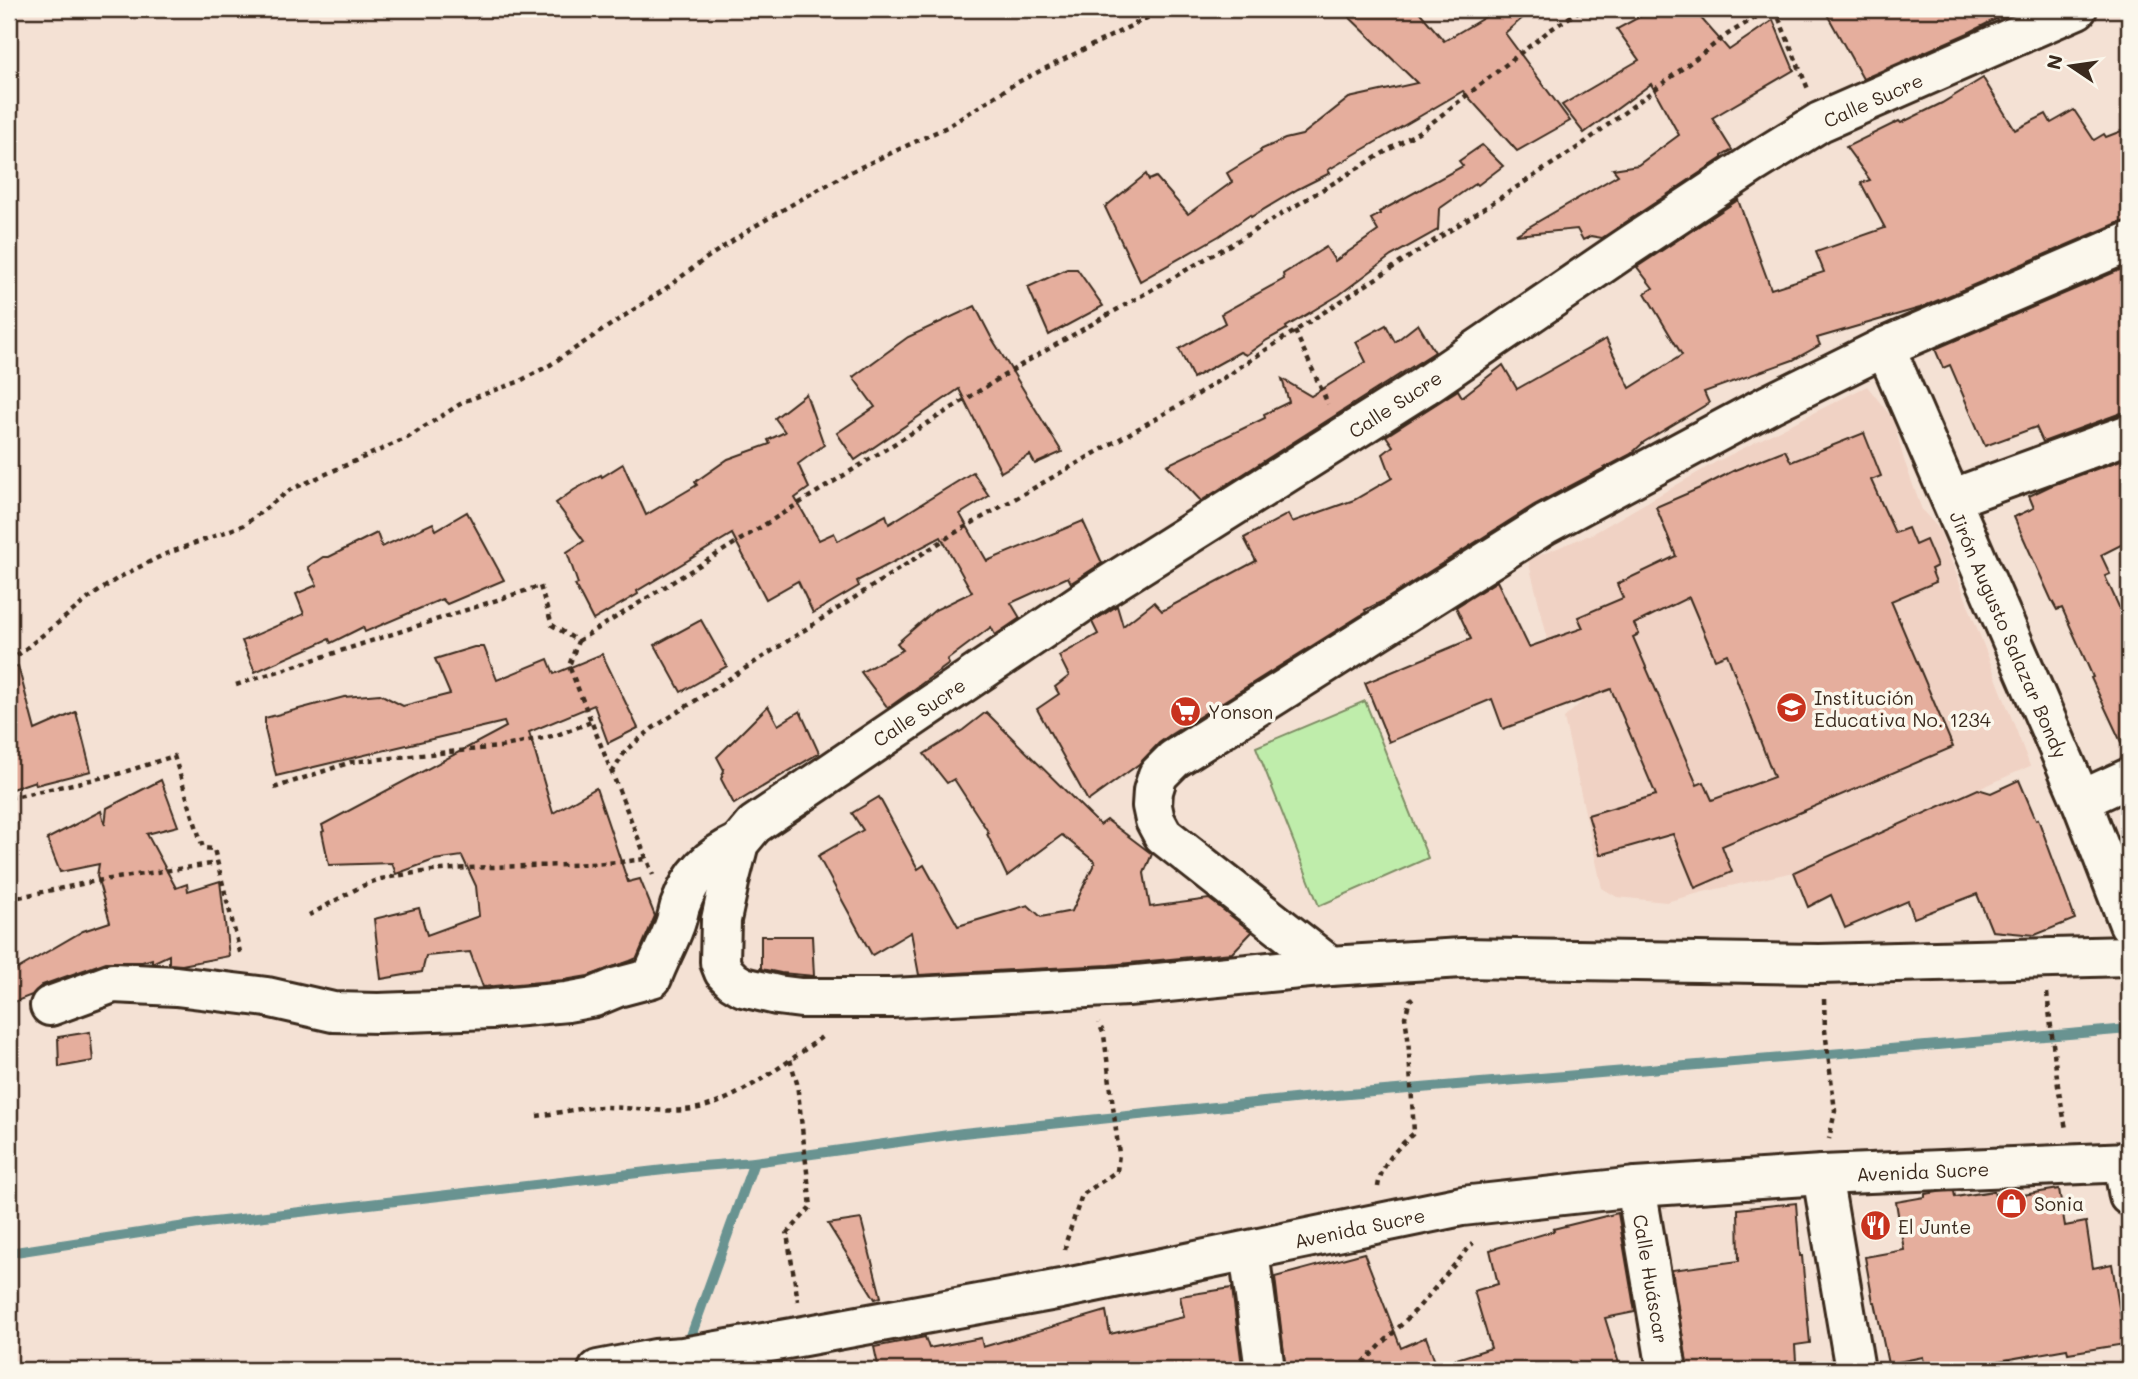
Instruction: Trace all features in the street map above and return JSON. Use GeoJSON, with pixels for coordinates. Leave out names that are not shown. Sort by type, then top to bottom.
{"type":"FeatureCollection","features":[{"type":"Feature","properties":{"kind":"street","name":"Calle Sucre"},"geometry":{"type":"LineString","coordinates":[[50,1006],[113,983],[176,986],[267,997],[333,1012],[491,1009],[594,997],[652,978],[681,904],[693,878],[703,865],[739,843],[754,825],[919,712],[1099,591],[1424,386],[1719,186],[1820,122],[2077,9]]}},
{"type":"Feature","properties":{"kind":"street"},"geometry":{"type":"LineString","coordinates":[[1330,966],[1163,835],[1155,820],[1153,791],[1158,775],[1174,759],[1546,524],[1770,404],[1885,347],[2129,242]]}},
{"type":"Feature","properties":{"kind":"street","name":"Jirón Augusto Salazar Bondy"},"geometry":{"type":"LineString","coordinates":[[1885,347],[2081,800],[2129,924]]}},
{"type":"Feature","properties":{"kind":"street"},"geometry":{"type":"LineString","coordinates":[[1951,499],[2129,434]]}},
{"type":"Feature","properties":{"kind":"street"},"geometry":{"type":"LineString","coordinates":[[2081,800],[2129,778]]}},
{"type":"Feature","properties":{"kind":"street"},"geometry":{"type":"LineString","coordinates":[[739,843],[721,920],[719,950],[724,972],[743,987],[801,998],[874,998],[1127,986],[1330,966],[1462,958],[1819,964],[2129,957]]}},
{"type":"Feature","properties":{"kind":"street","name":"Avenida Sucre"},"geometry":{"type":"LineString","coordinates":[[598,1370],[655,1365],[683,1357],[1061,1289],[1462,1206],[1636,1187],[1822,1175],[2127,1173]]}},
{"type":"Feature","properties":{"kind":"street"},"geometry":{"type":"LineString","coordinates":[[1822,1175],[1856,1370]]}},
{"type":"Feature","properties":{"kind":"street","name":"Calle Huáscar"},"geometry":{"type":"LineString","coordinates":[[1636,1187],[1667,1370]]}},
{"type":"Feature","properties":{"kind":"street"},"geometry":{"type":"LineString","coordinates":[[1249,1252],[1265,1370]]}},
{"type":"Feature","properties":{"kind":"path"},"geometry":{"type":"LineString","coordinates":[[9,662],[89,598],[118,579],[163,555],[244,525],[290,489],[407,438],[465,401],[518,383],[665,289],[735,239],[798,201],[848,173],[947,127],[1016,83],[1165,9]]}},
{"type":"Feature","properties":{"kind":"path"},"geometry":{"type":"LineString","coordinates":[[656,881],[569,666],[578,641],[1024,363],[1242,238],[1424,128],[1550,30],[1582,9]]}},
{"type":"Feature","properties":{"kind":"path"},"geometry":{"type":"LineString","coordinates":[[612,773],[626,751],[653,728],[942,541],[1197,395],[1580,146],[1728,34],[1773,9],[1810,94]]}},
{"type":"Feature","properties":{"kind":"path"},"geometry":{"type":"LineString","coordinates":[[1295,331],[1343,437]]}},
{"type":"Feature","properties":{"kind":"path"},"geometry":{"type":"LineString","coordinates":[[236,685],[540,586],[552,625],[578,641]]}},
{"type":"Feature","properties":{"kind":"path"},"geometry":{"type":"LineString","coordinates":[[274,788],[351,762],[500,747],[557,735],[591,722]]}},
{"type":"Feature","properties":{"kind":"path"},"geometry":{"type":"LineString","coordinates":[[9,798],[117,774],[174,756],[203,848],[214,849],[243,964]]}},
{"type":"Feature","properties":{"kind":"path"},"geometry":{"type":"LineString","coordinates":[[309,915],[378,880],[447,869],[612,864],[645,859]]}},
{"type":"Feature","properties":{"kind":"path"},"geometry":{"type":"LineString","coordinates":[[9,899],[96,881],[218,863]]}},
{"type":"Feature","properties":{"kind":"path"},"geometry":{"type":"LineString","coordinates":[[2046,989],[2058,1086]]}},
{"type":"Feature","properties":{"kind":"path"},"geometry":{"type":"LineString","coordinates":[[1824,996],[1825,1030],[1835,1111]]}},
{"type":"Feature","properties":{"kind":"path"},"geometry":{"type":"LineString","coordinates":[[537,1115],[600,1107],[651,1110],[702,1108],[729,1098],[790,1059],[874,998]]}},
{"type":"Feature","properties":{"kind":"path"},"geometry":{"type":"LineString","coordinates":[[1061,1289],[1066,1242],[1082,1195],[1117,1171],[1119,1154],[1104,1035]]}},
{"type":"Feature","properties":{"kind":"path"},"geometry":{"type":"LineString","coordinates":[[1375,1223],[1379,1180],[1395,1150],[1414,1133],[1408,1037]]}},
{"type":"Feature","properties":{"kind":"path"},"geometry":{"type":"LineString","coordinates":[[790,1059],[797,1083],[811,1206],[787,1234],[804,1336]]}},
{"type":"Feature","properties":{"kind":"path"},"geometry":{"type":"LineString","coordinates":[[1356,1370],[1416,1309],[1511,1200]]}},
{"type":"Feature","properties":{"kind":"shaded area","name":"Institución Educativa No. 1234"},"geometry":{"type":"Polygon","coordinates":[[[1867,386],[1893,419],[1922,510],[1939,529],[2030,766],[1794,872],[1666,902],[1617,897],[1602,888],[1564,718],[1586,698],[1548,640],[1528,560],[1594,533],[1716,462],[1867,386]]]}},
{"type":"Feature","properties":{"kind":"green space"},"geometry":{"type":"Polygon","coordinates":[[[1365,701],[1428,858],[1319,906],[1256,747],[1365,701]]]}},
{"type":"Feature","properties":{"kind":"building"},"geometry":{"type":"Polygon","coordinates":[[[1341,9],[1417,9],[1444,41],[1499,9],[1533,9],[1505,33],[1570,121],[1517,151],[1463,91],[1328,170],[1330,173],[1251,217],[1250,215],[1140,281],[1105,207],[1146,174],[1149,180],[1156,177],[1188,214],[1232,182],[1227,173],[1261,152],[1260,150],[1302,135],[1349,98],[1417,83],[1341,9]]]}},
{"type":"Feature","properties":{"kind":"building"},"geometry":{"type":"Polygon","coordinates":[[[1654,9],[1693,9],[1729,50],[1773,20],[1794,70],[1712,118],[1732,150],[1602,238],[1591,236],[1583,240],[1577,229],[1515,235],[1618,175],[1613,169],[1638,165],[1679,135],[1651,84],[1584,133],[1562,105],[1639,60],[1617,29],[1654,9]]]}},
{"type":"Feature","properties":{"kind":"building"},"geometry":{"type":"Polygon","coordinates":[[[1824,9],[2016,9],[1863,79],[1824,9]]]}},
{"type":"Feature","properties":{"kind":"building"},"geometry":{"type":"Polygon","coordinates":[[[1983,78],[2015,130],[2046,114],[2051,123],[2074,110],[2094,140],[2104,134],[2106,137],[2129,128],[2129,221],[2120,222],[1920,308],[1817,338],[1820,345],[1793,360],[1704,392],[1709,403],[1644,442],[1631,454],[1534,505],[1365,610],[1366,612],[1170,735],[1139,764],[1088,801],[1037,709],[1059,694],[1055,687],[1069,676],[1059,656],[1098,634],[1092,622],[1117,606],[1123,626],[1154,602],[1162,611],[1256,561],[1244,538],[1288,514],[1292,522],[1354,500],[1392,478],[1383,454],[1393,446],[1386,436],[1458,390],[1462,397],[1503,365],[1517,389],[1606,339],[1630,388],[1682,355],[1645,293],[1653,288],[1637,267],[1738,200],[1771,289],[1824,272],[1816,252],[1885,228],[1861,183],[1870,180],[1846,147],[1942,103],[1983,78]]]}},
{"type":"Feature","properties":{"kind":"building"},"geometry":{"type":"Polygon","coordinates":[[[1482,145],[1503,166],[1439,209],[1438,230],[1391,256],[1339,295],[1246,355],[1240,352],[1193,378],[1179,349],[1225,323],[1221,314],[1284,279],[1283,274],[1326,247],[1335,261],[1378,231],[1371,219],[1380,214],[1379,212],[1463,166],[1459,161],[1482,145]]]}},
{"type":"Feature","properties":{"kind":"building"},"geometry":{"type":"Polygon","coordinates":[[[2129,266],[2129,413],[2121,413],[2043,442],[2036,427],[1985,446],[1950,365],[1943,368],[1935,349],[2129,266]]]}},
{"type":"Feature","properties":{"kind":"building"},"geometry":{"type":"Polygon","coordinates":[[[1067,269],[1077,269],[1103,306],[1049,335],[1028,287],[1067,269]]]}},
{"type":"Feature","properties":{"kind":"building"},"geometry":{"type":"Polygon","coordinates":[[[975,306],[991,337],[1062,452],[1035,464],[1030,455],[1001,472],[959,389],[855,460],[837,433],[875,407],[853,377],[908,337],[975,306]]]}},
{"type":"Feature","properties":{"kind":"building"},"geometry":{"type":"Polygon","coordinates":[[[1418,324],[1435,352],[1201,501],[1167,465],[1265,418],[1264,414],[1289,402],[1282,379],[1311,396],[1366,362],[1356,342],[1386,325],[1395,342],[1418,324]]]}},
{"type":"Feature","properties":{"kind":"building"},"geometry":{"type":"Polygon","coordinates":[[[806,394],[824,445],[798,464],[809,488],[795,498],[819,540],[834,533],[838,541],[886,515],[889,524],[973,472],[989,496],[960,514],[987,561],[1083,521],[1102,563],[1071,583],[1068,577],[1011,603],[1020,618],[995,635],[991,627],[947,660],[949,664],[888,708],[861,672],[903,650],[897,643],[935,610],[972,592],[941,537],[857,581],[859,586],[813,613],[798,581],[766,599],[732,534],[593,620],[575,585],[578,584],[567,552],[584,541],[556,503],[574,490],[623,464],[646,515],[697,485],[695,482],[728,459],[770,444],[768,440],[785,432],[775,418],[806,394]]]}},
{"type":"Feature","properties":{"kind":"building"},"geometry":{"type":"Polygon","coordinates":[[[1864,433],[1881,476],[1871,480],[1895,533],[1908,528],[1915,545],[1926,540],[1937,566],[1931,569],[1936,582],[1891,601],[1953,747],[1722,846],[1732,872],[1695,888],[1673,834],[1600,855],[1588,815],[1656,795],[1611,689],[1503,729],[1492,699],[1389,742],[1365,683],[1471,639],[1456,607],[1497,581],[1529,647],[1583,628],[1578,617],[1623,598],[1617,584],[1676,556],[1656,507],[1785,450],[1791,462],[1864,433]],[[1689,597],[1634,624],[1639,634],[1633,637],[1697,785],[1704,782],[1712,800],[1774,777],[1727,654],[1715,659],[1689,597]]]}},
{"type":"Feature","properties":{"kind":"building"},"geometry":{"type":"Polygon","coordinates":[[[2129,457],[2129,541],[2101,555],[2110,574],[2105,576],[2129,629],[2128,757],[2062,608],[2057,610],[2051,599],[2014,517],[2034,508],[2029,496],[2129,457]]]}},
{"type":"Feature","properties":{"kind":"building"},"geometry":{"type":"Polygon","coordinates":[[[467,512],[504,580],[447,604],[442,599],[365,632],[363,627],[331,643],[329,639],[255,672],[242,641],[304,614],[296,594],[317,585],[308,567],[323,557],[329,557],[377,533],[382,547],[433,523],[436,530],[467,512]]]}},
{"type":"Feature","properties":{"kind":"building"},"geometry":{"type":"Polygon","coordinates":[[[701,620],[727,666],[681,692],[655,645],[701,620]]]}},
{"type":"Feature","properties":{"kind":"building"},"geometry":{"type":"Polygon","coordinates":[[[474,647],[484,647],[497,680],[548,659],[554,674],[602,654],[638,728],[608,743],[594,705],[529,732],[553,813],[596,788],[628,882],[640,879],[655,916],[637,958],[588,976],[483,987],[470,952],[426,956],[422,972],[381,979],[374,919],[419,908],[427,935],[479,916],[476,886],[462,856],[434,860],[396,874],[392,863],[329,865],[322,825],[506,727],[504,722],[276,776],[265,718],[344,697],[380,694],[403,706],[450,694],[435,659],[474,647]]]}},
{"type":"Feature","properties":{"kind":"building"},"geometry":{"type":"Polygon","coordinates":[[[18,666],[35,730],[76,712],[91,771],[36,785],[35,781],[9,790],[9,667],[18,666]]]}},
{"type":"Feature","properties":{"kind":"building"},"geometry":{"type":"Polygon","coordinates":[[[768,706],[778,725],[800,711],[819,753],[734,804],[721,779],[724,770],[717,757],[768,706]]]}},
{"type":"Feature","properties":{"kind":"building"},"geometry":{"type":"Polygon","coordinates":[[[986,712],[1100,825],[1107,820],[1152,854],[1144,873],[1150,907],[1209,899],[1252,932],[1232,953],[1109,965],[919,975],[911,932],[872,955],[818,856],[863,830],[852,813],[879,797],[918,869],[924,865],[958,926],[1028,905],[1041,917],[1072,911],[1095,862],[1062,835],[1007,876],[987,834],[989,833],[954,779],[947,783],[924,754],[986,712]]]}},
{"type":"Feature","properties":{"kind":"building"},"geometry":{"type":"Polygon","coordinates":[[[161,780],[178,826],[147,834],[176,888],[187,884],[188,891],[220,881],[229,956],[182,965],[169,964],[169,955],[152,963],[152,959],[142,962],[106,962],[42,985],[32,995],[9,1004],[9,974],[83,931],[110,922],[97,876],[99,864],[60,872],[47,839],[101,811],[105,825],[107,808],[161,780]]]}},
{"type":"Feature","properties":{"kind":"building"},"geometry":{"type":"Polygon","coordinates":[[[2019,780],[2036,820],[2038,819],[2075,919],[2035,935],[1992,931],[1977,894],[1914,918],[1908,901],[1845,928],[1831,895],[1808,907],[1794,872],[1978,789],[1991,793],[2019,780]]]}},
{"type":"Feature","properties":{"kind":"building"},"geometry":{"type":"Polygon","coordinates":[[[761,936],[812,936],[814,976],[761,969],[761,936]]]}},
{"type":"Feature","properties":{"kind":"building"},"geometry":{"type":"Polygon","coordinates":[[[90,1032],[93,1061],[59,1067],[58,1037],[90,1032]]]}},
{"type":"Feature","properties":{"kind":"building"},"geometry":{"type":"Polygon","coordinates":[[[2059,1189],[2065,1226],[2086,1222],[2093,1268],[2112,1264],[2125,1344],[2068,1353],[2067,1349],[1947,1370],[1946,1366],[1925,1369],[1923,1357],[1888,1364],[1865,1257],[1904,1250],[1896,1202],[1938,1192],[1954,1191],[1955,1197],[1994,1191],[1995,1196],[2017,1193],[2017,1196],[2059,1189]]]}},
{"type":"Feature","properties":{"kind":"building"},"geometry":{"type":"Polygon","coordinates":[[[1796,1203],[1810,1343],[1795,1345],[1796,1361],[1770,1363],[1770,1370],[1688,1370],[1672,1270],[1739,1261],[1738,1209],[1796,1203]]]}},
{"type":"Feature","properties":{"kind":"building"},"geometry":{"type":"Polygon","coordinates":[[[1618,1213],[1635,1312],[1605,1318],[1621,1370],[1588,1370],[1586,1364],[1564,1370],[1439,1370],[1438,1365],[1491,1348],[1474,1291],[1498,1284],[1490,1250],[1554,1231],[1553,1229],[1618,1213]]]}},
{"type":"Feature","properties":{"kind":"building"},"geometry":{"type":"Polygon","coordinates":[[[861,1219],[881,1297],[875,1299],[828,1224],[861,1219]]]}},
{"type":"Feature","properties":{"kind":"building"},"geometry":{"type":"Polygon","coordinates":[[[1364,1253],[1401,1348],[1426,1337],[1438,1370],[1286,1370],[1275,1277],[1364,1253]]]}},
{"type":"Feature","properties":{"kind":"building"},"geometry":{"type":"Polygon","coordinates":[[[1232,1288],[1242,1366],[1225,1370],[879,1370],[874,1347],[925,1337],[929,1348],[981,1338],[983,1347],[1106,1311],[1110,1334],[1184,1317],[1180,1296],[1232,1288]]]}},
{"type":"Feature","properties":{"kind":"waterway"},"geometry":{"type":"LineString","coordinates":[[9,1253],[205,1223],[754,1162],[963,1133],[1313,1097],[2129,1029]]}},
{"type":"Feature","properties":{"kind":"waterway"},"geometry":{"type":"LineString","coordinates":[[687,1347],[754,1162]]}},
{"type":"Feature","properties":{"kind":"place","name":"Institución Educativa No. 1234"},"geometry":{"type":"Point","coordinates":[1791,708]}},
{"type":"Feature","properties":{"kind":"place","name":"Yonson"},"geometry":{"type":"Point","coordinates":[1185,711]}},
{"type":"Feature","properties":{"kind":"place","name":"Sonia"},"geometry":{"type":"Point","coordinates":[2011,1203]}},
{"type":"Feature","properties":{"kind":"place","name":"El Junte"},"geometry":{"type":"Point","coordinates":[1875,1226]}}]}
